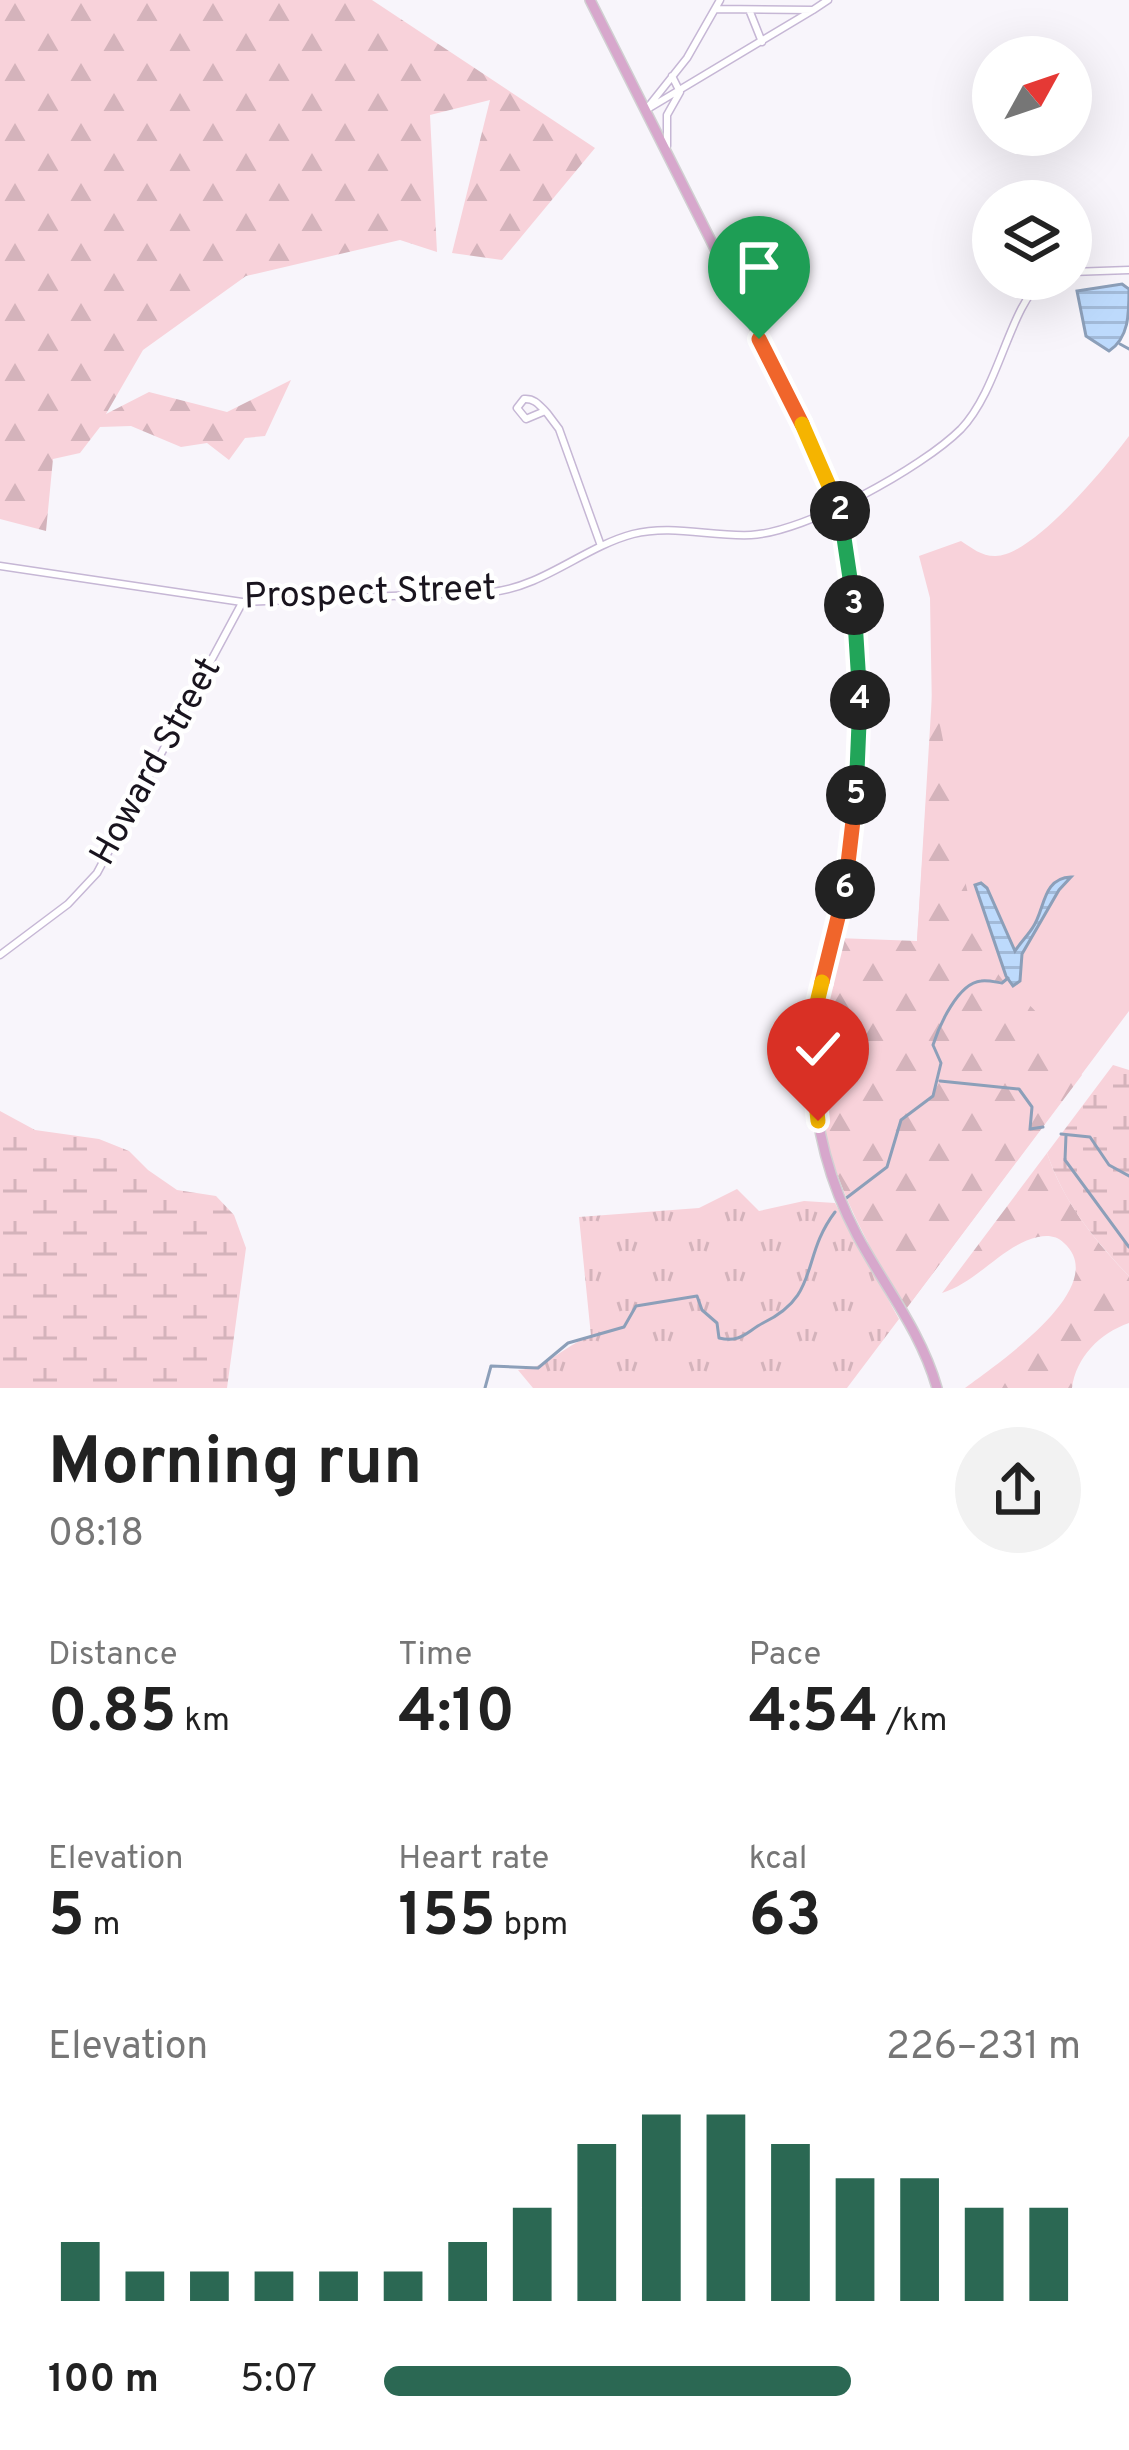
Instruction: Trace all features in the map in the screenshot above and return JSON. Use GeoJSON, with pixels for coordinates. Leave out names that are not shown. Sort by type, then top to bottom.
{"type":"FeatureCollection","features":[{"type":"Feature","properties":{"kind":"main road"},"geometry":{"type":"LineString","coordinates":[[590,0],[840,506],[860,671],[859,752],[850,867],[815,1011],[812,1065],[818,1121],[837,1192],[920,1344],[937,1388]]}},
{"type":"Feature","properties":{"kind":"street"},"geometry":{"type":"LineString","coordinates":[[646,110],[720,0]]}},
{"type":"Feature","properties":{"kind":"street"},"geometry":{"type":"LineString","coordinates":[[646,110],[828,0]]}},
{"type":"Feature","properties":{"kind":"street"},"geometry":{"type":"LineString","coordinates":[[715,9],[813,10]]}},
{"type":"Feature","properties":{"kind":"street"},"geometry":{"type":"LineString","coordinates":[[750,10],[762,42]]}},
{"type":"Feature","properties":{"kind":"street"},"geometry":{"type":"LineString","coordinates":[[673,76],[680,92]]}},
{"type":"Feature","properties":{"kind":"street"},"geometry":{"type":"LineString","coordinates":[[668,155],[667,116],[680,92]]}},
{"type":"Feature","properties":{"kind":"street"},"geometry":{"type":"LineString","coordinates":[[1092,271],[1129,270]]}},
{"type":"Feature","properties":{"kind":"street","name":"Prospect Street"},"geometry":{"type":"LineString","coordinates":[[0,566],[242,602],[497,591],[528,583],[602,546],[657,530],[766,533],[840,506],[931,453],[964,426],[993,381],[1026,300]]}},
{"type":"Feature","properties":{"kind":"street"},"geometry":{"type":"LineString","coordinates":[[544,411],[568,448],[602,546]]}},
{"type":"Feature","properties":{"kind":"street","name":"Howard Street"},"geometry":{"type":"LineString","coordinates":[[0,955],[68,904],[102,866],[242,602]]}},
{"type":"Feature","properties":{"kind":"green space"},"geometry":{"type":"Polygon","coordinates":[[[0,0],[372,0],[595,148],[502,260],[452,253],[490,100],[430,115],[437,252],[400,240],[246,276],[143,350],[106,414],[149,392],[227,412],[291,380],[265,436],[245,438],[229,460],[207,443],[181,447],[131,426],[100,427],[80,453],[53,459],[46,531],[0,519],[0,0]]]}},
{"type":"Feature","properties":{"kind":"green space"},"geometry":{"type":"Polygon","coordinates":[[[1129,436],[1129,1011],[906,1309],[868,1246],[917,941],[932,712],[930,598],[919,556],[961,541],[995,556],[1028,542],[1068,508],[1129,436]]]}},
{"type":"Feature","properties":{"kind":"green space"},"geometry":{"type":"Polygon","coordinates":[[[932,695],[980,935],[998,974],[1038,1014],[1082,1075],[906,1309],[854,1215],[837,1173],[825,1132],[820,1045],[837,938],[917,941],[932,695]]]}},
{"type":"Feature","properties":{"kind":"green space"},"geometry":{"type":"Polygon","coordinates":[[[1113,1065],[1129,1070],[1129,1276],[1081,1219],[1047,1153],[1113,1065]]]}},
{"type":"Feature","properties":{"kind":"green space"},"geometry":{"type":"Polygon","coordinates":[[[0,1111],[35,1130],[99,1139],[129,1151],[177,1190],[216,1196],[234,1215],[246,1248],[227,1388],[0,1388],[0,1111]]]}},
{"type":"Feature","properties":{"kind":"green space"},"geometry":{"type":"Polygon","coordinates":[[[1047,1153],[1081,1219],[1129,1276],[1129,1323],[1091,1348],[1072,1388],[965,1388],[1044,1323],[1073,1281],[1075,1261],[1064,1243],[1042,1236],[1025,1241],[942,1293],[1047,1153]]]}},
{"type":"Feature","properties":{"kind":"green space"},"geometry":{"type":"Polygon","coordinates":[[[737,1189],[759,1211],[804,1201],[835,1203],[899,1319],[847,1388],[533,1388],[518,1370],[538,1366],[591,1336],[579,1217],[699,1208],[737,1189]]]}},
{"type":"Feature","properties":{"kind":"water"},"geometry":{"type":"Polygon","coordinates":[[[1122,284],[1129,289],[1126,324],[1121,339],[1109,351],[1086,336],[1079,300],[1092,300],[1092,289],[1122,284]]]}},
{"type":"Feature","properties":{"kind":"water"},"geometry":{"type":"Polygon","coordinates":[[[1071,877],[1022,954],[1020,981],[1013,986],[975,885],[987,888],[1015,951],[1037,920],[1049,889],[1071,877]]]}},
{"type":"Feature","properties":{"kind":"waterway"},"geometry":{"type":"LineString","coordinates":[[1120,344],[1129,349]]}},
{"type":"Feature","properties":{"kind":"waterway"},"geometry":{"type":"LineString","coordinates":[[845,1199],[887,1167],[901,1120],[933,1096],[941,1063],[933,1045],[957,997],[973,984],[1002,983],[1008,978]]}},
{"type":"Feature","properties":{"kind":"waterway"},"geometry":{"type":"LineString","coordinates":[[940,1081],[1019,1089],[1032,1107],[1030,1129],[1043,1127]]}},
{"type":"Feature","properties":{"kind":"waterway"},"geometry":{"type":"LineString","coordinates":[[1061,1134],[1090,1137],[1109,1165],[1129,1176]]}},
{"type":"Feature","properties":{"kind":"waterway"},"geometry":{"type":"LineString","coordinates":[[1066,1135],[1065,1160],[1129,1247]]}},
{"type":"Feature","properties":{"kind":"waterway"},"geometry":{"type":"LineString","coordinates":[[485,1388],[491,1366],[538,1368],[568,1343],[624,1327],[636,1306],[697,1296],[702,1310],[717,1323],[719,1338],[743,1336],[794,1300],[835,1212]]}},
{"type":"Feature","properties":{"kind":"route"},"geometry":{"type":"LineString","coordinates":[[759,339],[840,506],[860,671],[850,865],[815,1011],[812,1065],[818,1121]]}}]}
